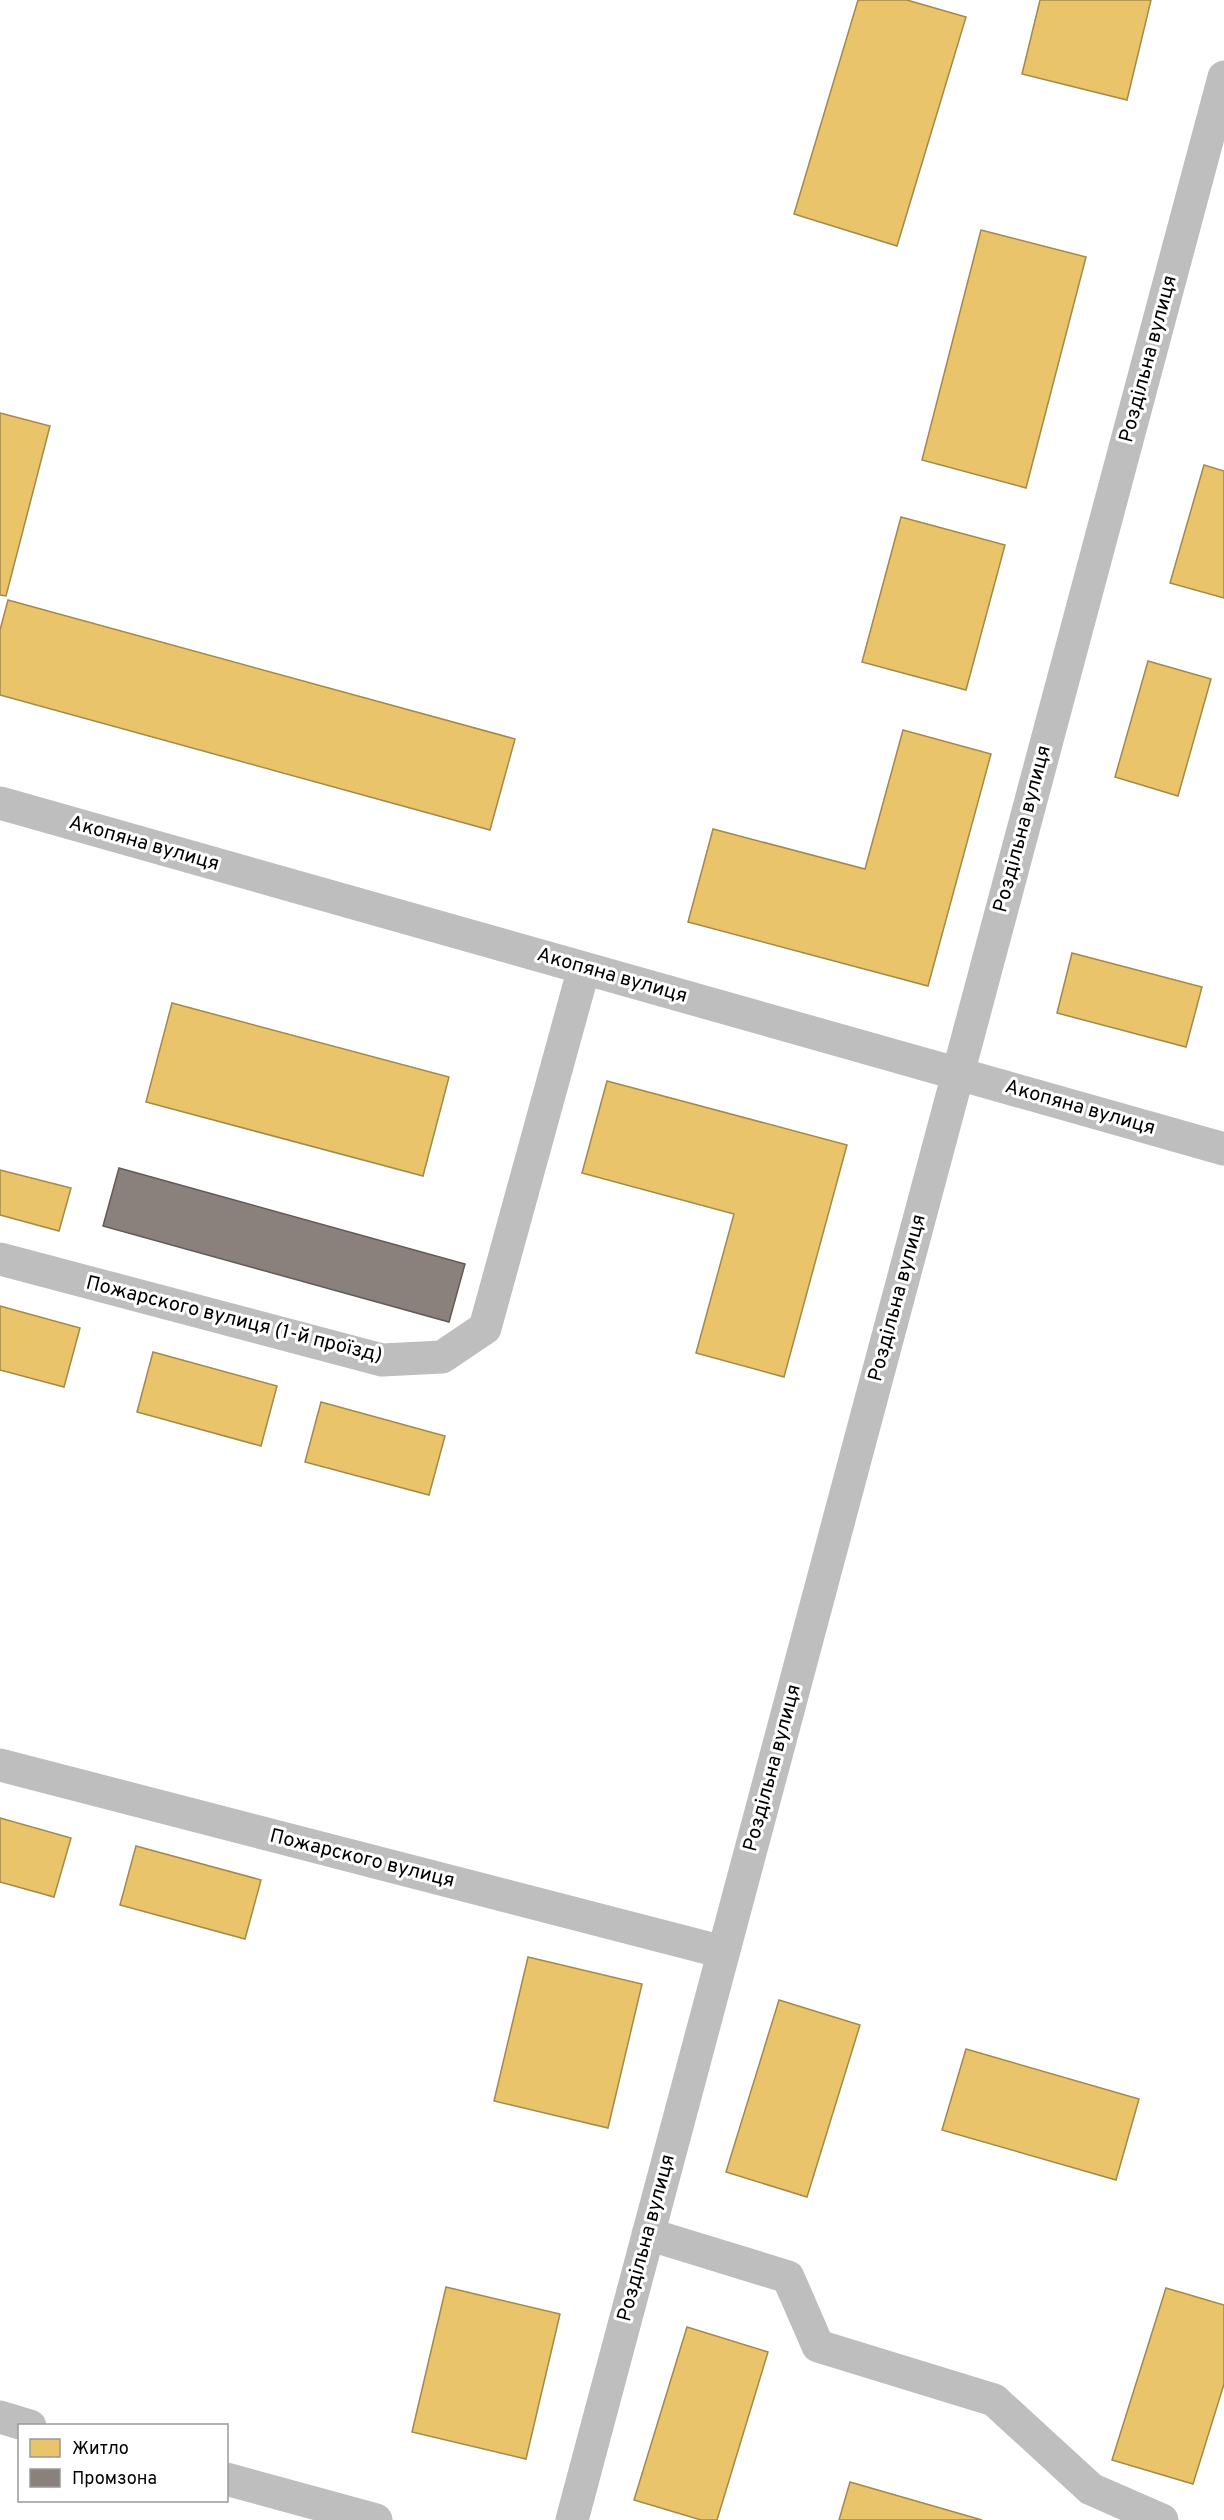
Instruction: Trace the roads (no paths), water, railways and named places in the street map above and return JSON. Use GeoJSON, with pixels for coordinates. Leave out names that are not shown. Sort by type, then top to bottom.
{"type":"FeatureCollection","features":[{"type":"Feature","properties":{"kind":"street","name":"Роздільна вулиця"},"geometry":{"type":"LineString","coordinates":[[572,2520],[1224,77]]}},
{"type":"Feature","properties":{"kind":"street","name":"Акопяна вулиця"},"geometry":{"type":"LineString","coordinates":[[0,803],[1224,1149]]}},
{"type":"Feature","properties":{"kind":"street","name":"Пожарского вулиця (1-й проїзд)"},"geometry":{"type":"LineString","coordinates":[[0,1259],[382,1360],[442,1357],[485,1328],[584,968]]}},
{"type":"Feature","properties":{"kind":"street","name":"Пожарского вулиця"},"geometry":{"type":"LineString","coordinates":[[0,1766],[723,1952]]}},
{"type":"Feature","properties":{"kind":"street"},"geometry":{"type":"LineString","coordinates":[[648,2234],[788,2277],[818,2346],[994,2400],[1091,2489],[1162,2520]]}},
{"type":"Feature","properties":{"kind":"street"},"geometry":{"type":"LineString","coordinates":[[0,2417],[23,2424]]}},
{"type":"Feature","properties":{"kind":"street"},"geometry":{"type":"LineString","coordinates":[[228,2480],[376,2520]]}}]}
